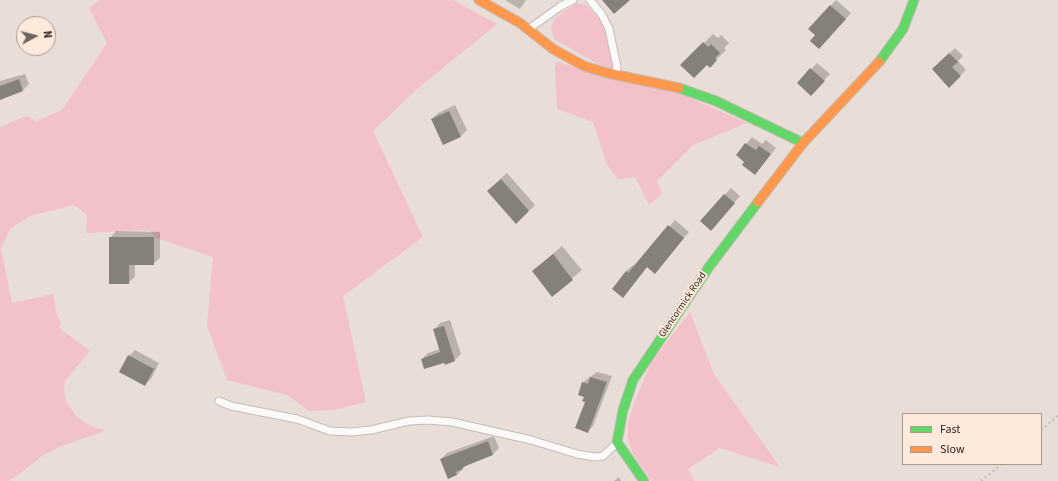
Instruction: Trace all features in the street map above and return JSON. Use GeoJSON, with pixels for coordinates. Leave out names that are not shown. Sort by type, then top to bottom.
{"type":"FeatureCollection","features":[{"type":"Feature","properties":{"kind":"street"},"geometry":{"type":"LineString","coordinates":[[479,0],[520,23],[553,49],[584,66],[615,75],[691,92],[716,101],[803,143]]}},
{"type":"Feature","properties":{"kind":"street","name":"Glencormick Road"},"geometry":{"type":"LineString","coordinates":[[617,442],[623,410],[633,380],[641,367],[709,267],[803,143],[884,57],[903,29],[914,0]]}},
{"type":"Feature","properties":{"kind":"street"},"geometry":{"type":"LineString","coordinates":[[617,442],[644,481]]}},
{"type":"Feature","properties":{"kind":"lane"},"geometry":{"type":"LineString","coordinates":[[529,29],[561,6],[574,0]]}},
{"type":"Feature","properties":{"kind":"lane"},"geometry":{"type":"LineString","coordinates":[[590,0],[602,15],[609,29],[617,67],[615,75]]}},
{"type":"Feature","properties":{"kind":"lane"},"geometry":{"type":"LineString","coordinates":[[219,401],[231,406],[297,419],[330,431],[352,432],[371,430],[409,421],[428,420],[452,422],[532,440],[577,454],[594,457],[603,456],[617,442]]}},
{"type":"Feature","properties":{"kind":"path"},"geometry":{"type":"LineString","coordinates":[[1042,429],[1058,416]]}},
{"type":"Feature","properties":{"kind":"path"},"geometry":{"type":"LineString","coordinates":[[981,481],[1001,465]]}},
{"type":"Feature","properties":{"kind":"shaded area"},"geometry":{"type":"Polygon","coordinates":[[[100,0],[453,0],[497,24],[416,90],[373,131],[423,237],[343,296],[366,402],[334,410],[309,411],[287,395],[227,380],[207,326],[213,257],[156,238],[150,230],[86,233],[87,215],[74,205],[30,216],[11,228],[1,248],[12,303],[53,294],[57,315],[61,323],[59,328],[90,351],[65,381],[64,390],[66,401],[76,416],[87,424],[105,431],[59,447],[42,456],[17,476],[8,481],[0,481],[0,127],[26,116],[37,121],[62,110],[107,43],[89,8],[100,0]]]}},
{"type":"Feature","properties":{"kind":"shaded area"},"geometry":{"type":"Polygon","coordinates":[[[576,3],[586,5],[600,19],[606,31],[615,68],[605,68],[554,39],[551,28],[555,18],[576,3]]]}},
{"type":"Feature","properties":{"kind":"shaded area"},"geometry":{"type":"Polygon","coordinates":[[[557,62],[683,95],[747,123],[693,145],[657,181],[662,194],[649,205],[635,177],[618,179],[607,165],[593,122],[557,109],[555,67],[557,62]]]}},
{"type":"Feature","properties":{"kind":"shaded area"},"geometry":{"type":"Polygon","coordinates":[[[690,312],[714,374],[780,467],[720,448],[688,469],[694,481],[652,481],[633,454],[628,438],[628,422],[636,398],[652,361],[690,312]]]}},
{"type":"Feature","properties":{"kind":"building"},"geometry":{"type":"Polygon","coordinates":[[[602,0],[630,0],[614,14],[602,0]]]}},
{"type":"Feature","properties":{"kind":"building"},"geometry":{"type":"Polygon","coordinates":[[[830,5],[846,19],[819,49],[810,41],[815,35],[808,29],[830,5]]]}},
{"type":"Feature","properties":{"kind":"building"},"geometry":{"type":"Polygon","coordinates":[[[703,42],[708,47],[711,44],[720,53],[715,58],[717,60],[710,68],[707,65],[694,78],[680,65],[703,42]]]}},
{"type":"Feature","properties":{"kind":"building"},"geometry":{"type":"Polygon","coordinates":[[[949,53],[958,62],[952,67],[961,76],[949,88],[932,69],[949,53]]]}},
{"type":"Feature","properties":{"kind":"building"},"geometry":{"type":"Polygon","coordinates":[[[810,68],[825,81],[811,96],[797,83],[810,68]]]}},
{"type":"Feature","properties":{"kind":"building"},"geometry":{"type":"Polygon","coordinates":[[[19,79],[23,91],[0,100],[0,86],[19,79]]]}},
{"type":"Feature","properties":{"kind":"building"},"geometry":{"type":"Polygon","coordinates":[[[449,111],[461,137],[443,145],[431,119],[449,111]]]}},
{"type":"Feature","properties":{"kind":"building"},"geometry":{"type":"Polygon","coordinates":[[[745,143],[756,150],[759,146],[771,154],[755,175],[742,165],[744,162],[736,155],[745,143]]]}},
{"type":"Feature","properties":{"kind":"building"},"geometry":{"type":"Polygon","coordinates":[[[501,179],[529,211],[516,224],[487,191],[501,179]]]}},
{"type":"Feature","properties":{"kind":"building"},"geometry":{"type":"Polygon","coordinates":[[[724,194],[735,203],[711,231],[700,221],[724,194]]]}},
{"type":"Feature","properties":{"kind":"building"},"geometry":{"type":"Polygon","coordinates":[[[668,225],[684,238],[655,274],[647,267],[623,298],[612,289],[626,271],[628,273],[668,225]]]}},
{"type":"Feature","properties":{"kind":"building"},"geometry":{"type":"Polygon","coordinates":[[[109,237],[154,237],[154,265],[129,265],[129,284],[109,284],[109,237]]]}},
{"type":"Feature","properties":{"kind":"building"},"geometry":{"type":"Polygon","coordinates":[[[553,254],[573,280],[552,297],[532,271],[553,254]]]}},
{"type":"Feature","properties":{"kind":"building"},"geometry":{"type":"Polygon","coordinates":[[[444,326],[455,361],[445,365],[444,363],[424,369],[421,359],[440,352],[433,329],[444,326]]]}},
{"type":"Feature","properties":{"kind":"building"},"geometry":{"type":"Polygon","coordinates":[[[128,355],[154,369],[145,386],[119,372],[128,355]]]}},
{"type":"Feature","properties":{"kind":"building"},"geometry":{"type":"Polygon","coordinates":[[[590,377],[607,382],[588,433],[575,428],[585,402],[582,401],[584,397],[578,395],[582,382],[588,384],[590,377]]]}},
{"type":"Feature","properties":{"kind":"building"},"geometry":{"type":"Polygon","coordinates":[[[488,441],[493,455],[463,467],[463,469],[456,472],[457,475],[448,479],[440,459],[488,441]]]}},
{"type":"Feature","properties":{"kind":"traffic: fast"},"geometry":{"type":"LineString","coordinates":[[879,62],[903,29],[914,0]]}},
{"type":"Feature","properties":{"kind":"traffic: fast"},"geometry":{"type":"LineString","coordinates":[[679,88],[716,101],[803,143]]}},
{"type":"Feature","properties":{"kind":"traffic: fast"},"geometry":{"type":"LineString","coordinates":[[644,481],[617,442],[623,410],[633,380],[709,267],[758,202]]}},
{"type":"Feature","properties":{"kind":"traffic: slow"},"geometry":{"type":"LineString","coordinates":[[479,0],[520,23],[553,49],[584,66],[607,73],[679,88]]}},
{"type":"Feature","properties":{"kind":"traffic: slow"},"geometry":{"type":"LineString","coordinates":[[758,202],[803,143],[879,62]]}}]}
